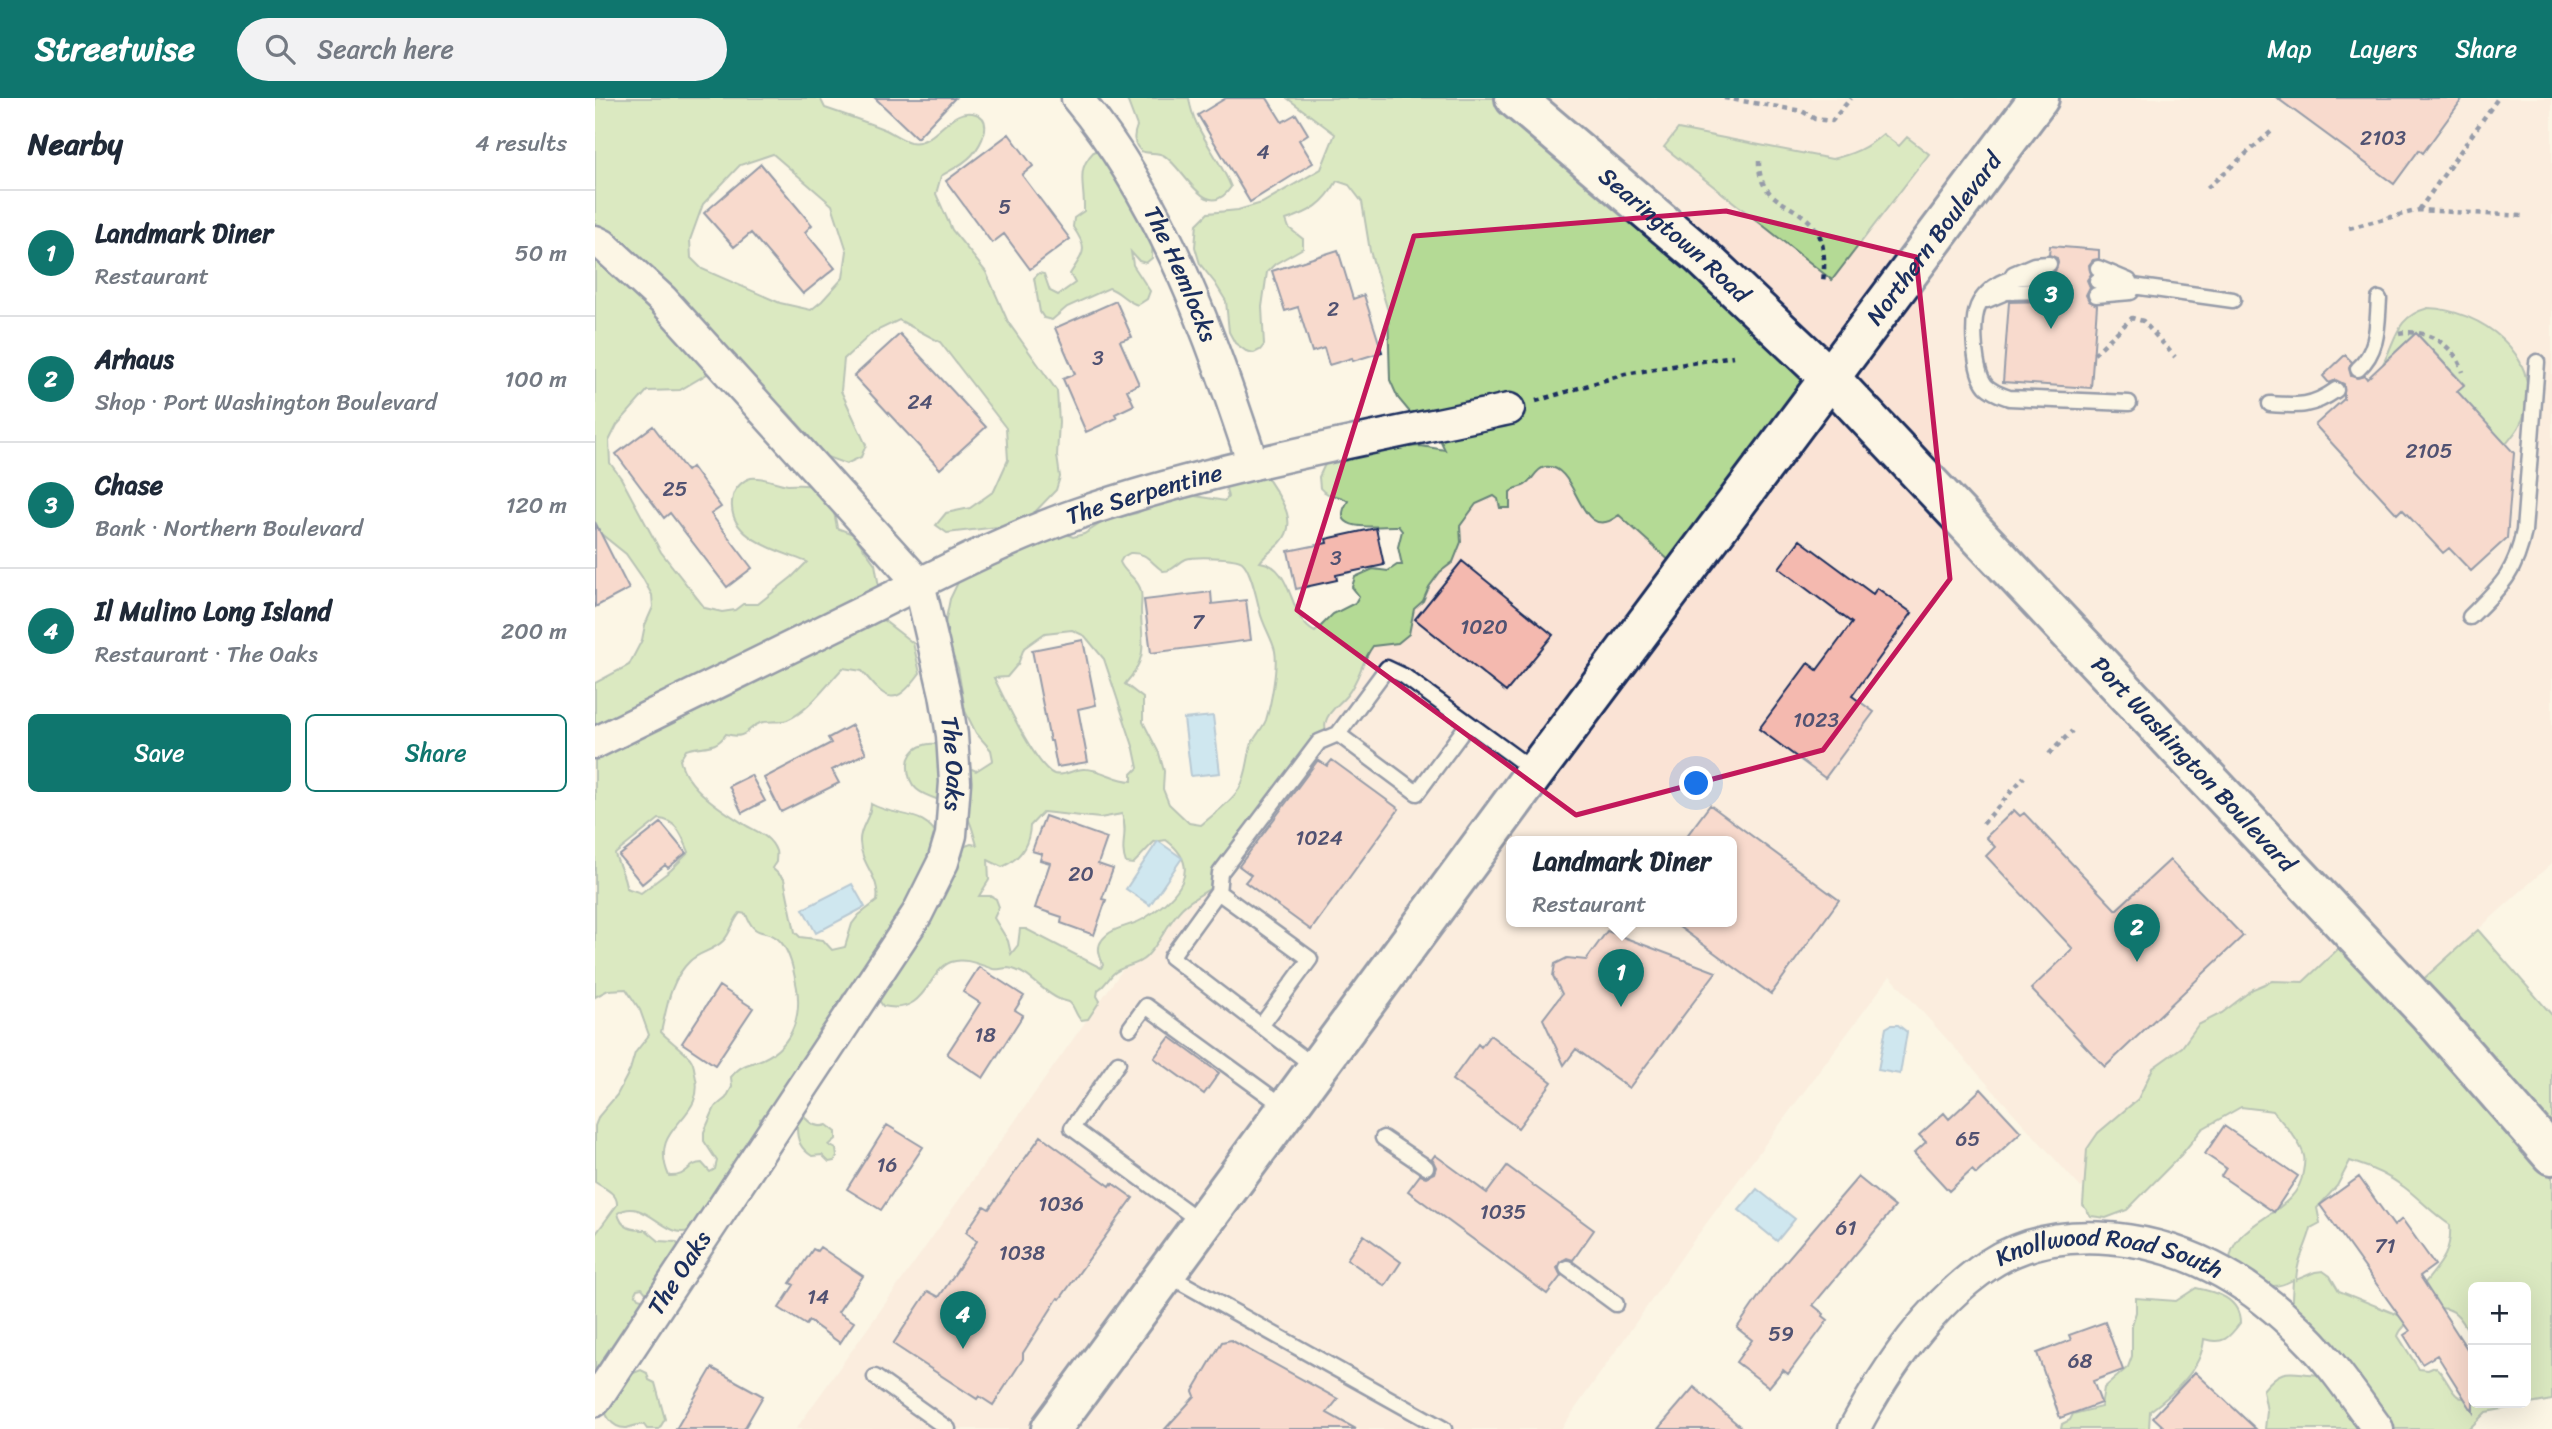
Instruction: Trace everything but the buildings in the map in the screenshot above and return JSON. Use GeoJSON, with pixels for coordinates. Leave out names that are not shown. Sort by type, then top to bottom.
{"type":"FeatureCollection","features":[{"type":"Feature","properties":{"kind":"main road","name":"Searingtown Road"},"geometry":{"type":"LineString","coordinates":[[1515,98],[1700,255],[1830,378]]}},
{"type":"Feature","properties":{"kind":"main road","name":"Northern Boulevard"},"geometry":{"type":"LineString","coordinates":[[1051,1429],[1535,772],[2039,98]]}},
{"type":"Feature","properties":{"kind":"main road","name":"Port Washington Boulevard"},"geometry":{"type":"LineString","coordinates":[[1830,378],[2429,1014],[2552,1155]]}},
{"type":"Feature","properties":{"kind":"street","name":"The Hemlocks"},"geometry":{"type":"LineString","coordinates":[[1077,98],[1123,163],[1164,232],[1211,340],[1252,464]]}},
{"type":"Feature","properties":{"kind":"street","name":"The Oaks"},"geometry":{"type":"LineString","coordinates":[[595,241],[603,245],[663,300],[919,583],[946,694],[955,782],[951,835],[943,862],[917,914],[595,1401]]}},
{"type":"Feature","properties":{"kind":"street","name":"The Serpentine"},"geometry":{"type":"LineString","coordinates":[[595,743],[919,583],[1006,543],[1076,515],[1252,464],[1509,409]]}},
{"type":"Feature","properties":{"kind":"street","name":"Knollwood Road South"},"geometry":{"type":"LineString","coordinates":[[1854,1429],[1916,1334],[1935,1311],[1988,1265],[2015,1252],[2068,1238],[2111,1238],[2179,1253],[2213,1267],[2268,1303],[2296,1328],[2332,1368],[2378,1429]]}},
{"type":"Feature","properties":{"kind":"lane"},"geometry":{"type":"LineString","coordinates":[[1978,307],[1989,299],[2048,277],[2017,277],[2001,282],[1978,307],[1975,334],[1979,370],[1986,386],[1996,394],[2010,398],[2129,403]]}},
{"type":"Feature","properties":{"kind":"lane"},"geometry":{"type":"LineString","coordinates":[[2097,282],[2233,300]]}},
{"type":"Feature","properties":{"kind":"lane"},"geometry":{"type":"LineString","coordinates":[[2358,369],[2370,356],[2376,336],[2379,299]]}},
{"type":"Feature","properties":{"kind":"lane"},"geometry":{"type":"LineString","coordinates":[[2470,617],[2510,574],[2519,553],[2524,531],[2537,362]]}},
{"type":"Feature","properties":{"kind":"lane"},"geometry":{"type":"LineString","coordinates":[[2270,404],[2312,404],[2336,390]]}},
{"type":"Feature","properties":{"kind":"lane"},"geometry":{"type":"LineString","coordinates":[[1316,1068],[1171,957],[1218,892],[1220,873],[1319,742],[1338,734],[1387,668],[1404,676],[1535,772]]}},
{"type":"Feature","properties":{"kind":"lane"},"geometry":{"type":"LineString","coordinates":[[1338,734],[1417,793],[1468,724]]}},
{"type":"Feature","properties":{"kind":"lane"},"geometry":{"type":"LineString","coordinates":[[1218,892],[1310,959],[1261,1026]]}},
{"type":"Feature","properties":{"kind":"lane"},"geometry":{"type":"LineString","coordinates":[[1130,1028],[1146,1006],[1287,1108]]}},
{"type":"Feature","properties":{"kind":"lane"},"geometry":{"type":"LineString","coordinates":[[1118,1063],[1072,1128],[1202,1223]]}},
{"type":"Feature","properties":{"kind":"lane"},"geometry":{"type":"LineString","coordinates":[[1383,1138],[1426,1167]]}},
{"type":"Feature","properties":{"kind":"lane"},"geometry":{"type":"LineString","coordinates":[[1567,1268],[1616,1304]]}},
{"type":"Feature","properties":{"kind":"lane"},"geometry":{"type":"LineString","coordinates":[[1164,1274],[1444,1429]]}},
{"type":"Feature","properties":{"kind":"lane"},"geometry":{"type":"LineString","coordinates":[[875,1377],[948,1429]]}},
{"type":"Feature","properties":{"kind":"path"},"geometry":{"type":"LineString","coordinates":[[1724,98],[1802,111],[1815,119],[1832,121],[1851,98]]}},
{"type":"Feature","properties":{"kind":"path"},"geometry":{"type":"LineString","coordinates":[[2420,210],[2498,98]]}},
{"type":"Feature","properties":{"kind":"path"},"geometry":{"type":"LineString","coordinates":[[2207,188],[2273,130]]}},
{"type":"Feature","properties":{"kind":"path"},"geometry":{"type":"LineString","coordinates":[[1759,161],[1761,178],[1769,193],[1803,216],[1818,232],[1823,258],[1823,282]]}},
{"type":"Feature","properties":{"kind":"path"},"geometry":{"type":"LineString","coordinates":[[2349,228],[2420,210],[2523,216]]}},
{"type":"Feature","properties":{"kind":"path"},"geometry":{"type":"LineString","coordinates":[[2094,354],[2131,318],[2144,321],[2175,357]]}},
{"type":"Feature","properties":{"kind":"path"},"geometry":{"type":"LineString","coordinates":[[2376,336],[2408,331],[2433,337],[2451,351],[2463,372]]}},
{"type":"Feature","properties":{"kind":"path"},"geometry":{"type":"LineString","coordinates":[[1509,409],[1625,374],[1733,356]]}},
{"type":"Feature","properties":{"kind":"path"},"geometry":{"type":"LineString","coordinates":[[2049,754],[2073,730]]}},
{"type":"Feature","properties":{"kind":"path"},"geometry":{"type":"LineString","coordinates":[[1983,824],[2024,778]]}},
{"type":"Feature","properties":{"kind":"highlighted area"},"geometry":{"type":"Polygon","coordinates":[[[1726,211],[1916,257],[1950,579],[1823,750],[1576,815],[1297,610],[1414,236],[1726,211]]]}},
{"type":"Feature","properties":{"kind":"shaded area"},"geometry":{"type":"Polygon","coordinates":[[[1515,98],[2552,98],[2552,863],[2409,992],[2354,935],[2081,1188],[1890,976],[1688,1248],[1561,1429],[796,1429],[1123,969],[1134,966],[1147,956],[1529,432],[1515,98]]]}},
{"type":"Feature","properties":{"kind":"green space"},"geometry":{"type":"Polygon","coordinates":[[[595,98],[820,98],[825,108],[886,130],[910,142],[928,138],[958,115],[967,113],[982,117],[985,127],[979,146],[965,161],[941,176],[936,194],[952,230],[986,272],[1008,322],[1057,391],[1057,456],[1060,477],[1056,490],[1034,513],[1016,524],[1038,522],[1073,537],[1084,534],[1106,520],[1137,513],[1164,499],[1189,495],[1225,501],[1228,497],[1224,480],[1262,469],[1284,505],[1288,524],[1280,543],[1260,562],[1279,573],[1300,616],[1315,632],[1333,614],[1355,603],[1359,596],[1352,587],[1355,577],[1373,569],[1388,571],[1402,565],[1398,547],[1402,531],[1398,526],[1369,527],[1350,524],[1344,519],[1343,512],[1348,501],[1320,488],[1319,477],[1327,460],[1389,448],[1421,446],[1445,450],[1438,435],[1413,416],[1398,398],[1390,380],[1388,311],[1370,251],[1362,202],[1349,185],[1337,181],[1316,206],[1286,220],[1289,228],[1303,239],[1303,248],[1275,264],[1267,272],[1262,307],[1264,345],[1260,350],[1254,353],[1246,351],[1235,343],[1229,332],[1226,301],[1200,264],[1195,247],[1197,224],[1208,213],[1238,210],[1262,203],[1321,169],[1335,134],[1287,98],[1515,98],[1830,378],[1683,573],[1619,515],[1605,522],[1595,521],[1586,513],[1565,477],[1557,469],[1542,468],[1528,483],[1512,490],[1510,508],[1500,508],[1498,499],[1494,496],[1476,504],[1460,526],[1461,542],[1453,562],[1440,572],[1423,601],[1414,609],[1409,634],[1398,643],[1373,646],[1351,689],[1327,717],[1325,727],[1329,736],[1296,785],[1258,830],[1247,827],[1240,832],[1240,857],[1232,871],[1182,908],[1146,957],[1113,974],[1098,990],[1100,1001],[1088,1019],[1081,1020],[1069,1002],[1053,995],[1022,973],[1008,968],[993,969],[967,961],[951,962],[943,967],[918,999],[909,1005],[883,1006],[876,996],[852,987],[844,993],[833,1019],[826,1022],[817,1034],[818,1043],[803,1108],[805,1117],[811,1123],[818,1126],[827,1125],[836,1132],[836,1139],[829,1145],[836,1149],[837,1157],[834,1161],[829,1162],[822,1155],[812,1156],[805,1150],[799,1141],[797,1128],[786,1132],[763,1124],[760,1118],[761,1130],[728,1171],[725,1176],[727,1181],[696,1226],[686,1232],[677,1231],[639,1210],[629,1209],[618,1213],[628,1228],[646,1230],[659,1241],[676,1242],[681,1248],[651,1299],[642,1288],[635,1293],[638,1298],[645,1300],[626,1376],[641,1370],[655,1383],[665,1419],[659,1429],[647,1429],[644,1425],[627,1428],[616,1426],[609,1419],[601,1401],[595,1399],[595,1235],[617,1205],[617,1201],[613,1194],[595,1182],[595,1126],[599,1116],[617,1095],[630,1070],[635,1053],[649,1035],[640,1010],[626,989],[608,990],[595,997],[595,683],[629,665],[642,640],[653,607],[652,595],[626,554],[595,529],[595,98]],[[773,154],[740,165],[703,204],[690,240],[691,258],[702,269],[780,303],[811,310],[843,278],[847,251],[832,205],[773,154]],[[899,320],[872,333],[844,359],[841,391],[866,445],[861,457],[846,464],[827,457],[785,409],[716,358],[712,371],[680,390],[647,391],[617,425],[609,441],[610,463],[661,552],[705,608],[722,612],[735,610],[743,604],[758,604],[807,562],[756,541],[745,532],[732,510],[737,487],[751,478],[788,485],[809,485],[827,498],[837,528],[853,534],[875,564],[879,587],[862,612],[883,620],[913,643],[920,673],[897,696],[884,694],[862,671],[843,668],[810,704],[795,716],[784,721],[760,723],[742,735],[726,734],[713,745],[686,750],[680,760],[684,771],[698,790],[771,842],[776,853],[776,862],[772,868],[784,879],[795,932],[800,937],[823,940],[832,950],[845,947],[852,924],[877,901],[874,878],[860,842],[871,804],[927,823],[940,840],[963,847],[977,845],[964,813],[953,805],[919,791],[909,776],[908,764],[915,750],[930,744],[940,746],[976,771],[993,760],[991,750],[976,733],[965,711],[958,668],[943,634],[950,599],[976,545],[998,527],[947,533],[936,525],[946,513],[970,508],[994,491],[1008,460],[1006,428],[940,342],[899,320]],[[1130,553],[1120,562],[1138,584],[1142,596],[1141,657],[1125,684],[1143,698],[1143,722],[1159,753],[1164,771],[1163,789],[1169,804],[1189,823],[1201,825],[1231,799],[1242,783],[1252,743],[1265,723],[1270,705],[1276,666],[1274,646],[1261,617],[1251,578],[1242,562],[1223,558],[1190,558],[1170,570],[1163,571],[1144,556],[1130,553]],[[1072,630],[1045,633],[1024,648],[1018,664],[1007,677],[994,678],[1038,759],[1054,774],[1081,769],[1132,781],[1132,774],[1138,768],[1134,749],[1104,659],[1085,636],[1072,630]],[[1043,812],[1030,826],[1019,856],[1008,864],[1002,867],[988,860],[989,880],[979,896],[996,899],[999,907],[994,918],[1008,941],[1011,954],[1018,945],[1020,929],[1026,929],[1101,968],[1103,965],[1099,946],[1106,935],[1140,921],[1156,910],[1176,892],[1185,872],[1184,862],[1178,851],[1166,840],[1154,842],[1133,864],[1126,863],[1122,814],[1100,818],[1043,812]],[[659,819],[615,854],[626,888],[641,893],[689,852],[675,826],[659,819]],[[740,913],[723,941],[694,958],[683,968],[668,1004],[661,1032],[691,1060],[697,1090],[693,1103],[665,1144],[664,1158],[669,1176],[676,1176],[693,1165],[702,1163],[710,1172],[715,1169],[717,1161],[704,1141],[704,1132],[715,1107],[726,1098],[732,1087],[731,1077],[737,1070],[769,1056],[786,1041],[798,1011],[792,964],[781,942],[776,937],[753,928],[746,914],[740,913]]]}},
{"type":"Feature","properties":{"kind":"green space"},"geometry":{"type":"Polygon","coordinates":[[[1124,98],[1189,98],[1201,133],[1231,187],[1222,197],[1213,199],[1204,196],[1163,155],[1141,151],[1135,139],[1137,126],[1124,98]]]}},
{"type":"Feature","properties":{"kind":"green space"},"geometry":{"type":"Polygon","coordinates":[[[1678,129],[1832,159],[1859,150],[1883,134],[1899,146],[1907,137],[1929,154],[1832,280],[1664,147],[1678,129]]]}},
{"type":"Feature","properties":{"kind":"green space"},"geometry":{"type":"Polygon","coordinates":[[[1100,146],[1133,158],[1149,173],[1157,192],[1152,258],[1146,263],[1139,261],[1131,252],[1133,265],[1150,291],[1147,299],[1138,305],[1109,288],[1067,307],[1052,320],[1044,318],[1040,312],[1034,278],[1039,273],[1044,274],[1050,291],[1058,295],[1075,283],[1070,274],[1081,256],[1083,246],[1073,227],[1074,218],[1084,211],[1083,169],[1086,161],[1100,146]]]}},
{"type":"Feature","properties":{"kind":"green space"},"geometry":{"type":"Polygon","coordinates":[[[2428,308],[2448,311],[2486,326],[2515,354],[2524,372],[2528,391],[2522,421],[2506,444],[2430,416],[2464,384],[2416,333],[2383,364],[2403,323],[2417,312],[2428,308]]]}},
{"type":"Feature","properties":{"kind":"green space"},"geometry":{"type":"Polygon","coordinates":[[[2478,930],[2552,1015],[2552,1400],[2531,1404],[2531,1282],[2468,1282],[2468,1331],[2453,1311],[2438,1308],[2409,1322],[2398,1336],[2419,1369],[2428,1370],[2435,1367],[2460,1398],[2468,1397],[2468,1408],[2508,1408],[2486,1412],[2469,1429],[2265,1429],[2267,1411],[2263,1390],[2270,1382],[2289,1372],[2320,1375],[2290,1335],[2293,1280],[2268,1286],[2230,1265],[2232,1250],[2239,1238],[2289,1199],[2298,1187],[2303,1172],[2304,1156],[2299,1144],[2273,1111],[2241,1107],[2202,1129],[2181,1155],[2127,1210],[2106,1218],[2091,1216],[2083,1205],[2087,1149],[2098,1133],[2138,1099],[2153,1068],[2182,1047],[2198,1025],[2222,1013],[2253,989],[2272,981],[2303,982],[2354,934],[2409,992],[2478,930]],[[2350,1161],[2337,1186],[2317,1208],[2320,1223],[2311,1228],[2296,1280],[2323,1271],[2330,1276],[2339,1291],[2403,1317],[2444,1258],[2449,1243],[2450,1225],[2398,1183],[2350,1161]]]}},
{"type":"Feature","properties":{"kind":"green space"},"geometry":{"type":"Polygon","coordinates":[[[2196,1288],[2219,1294],[2231,1302],[2239,1314],[2240,1323],[2221,1341],[2204,1339],[2198,1361],[2185,1380],[2150,1411],[2149,1429],[2061,1429],[2062,1424],[2070,1420],[2073,1414],[2101,1407],[2104,1388],[2128,1367],[2132,1356],[2132,1325],[2136,1298],[2176,1301],[2196,1288]]]}},
{"type":"Feature","properties":{"kind":"water"},"geometry":{"type":"Polygon","coordinates":[[[1213,716],[1220,773],[1191,776],[1184,719],[1213,716]]]}},
{"type":"Feature","properties":{"kind":"water"},"geometry":{"type":"Polygon","coordinates":[[[1158,841],[1182,858],[1150,905],[1126,889],[1158,841]]]}},
{"type":"Feature","properties":{"kind":"water"},"geometry":{"type":"Polygon","coordinates":[[[852,884],[865,907],[816,933],[803,909],[852,884]]]}},
{"type":"Feature","properties":{"kind":"water"},"geometry":{"type":"Polygon","coordinates":[[[1898,1025],[1907,1032],[1900,1074],[1878,1070],[1886,1028],[1898,1025]]]}},
{"type":"Feature","properties":{"kind":"water"},"geometry":{"type":"Polygon","coordinates":[[[1757,1189],[1795,1219],[1777,1241],[1739,1210],[1757,1189]]]}},
{"type":"Feature","properties":{"kind":"place","name":"Chase"},"geometry":{"type":"Point","coordinates":[2051,329]}},
{"type":"Feature","properties":{"kind":"place","name":"Arhaus"},"geometry":{"type":"Point","coordinates":[2137,962]}},
{"type":"Feature","properties":{"kind":"place","name":"Landmark Diner"},"geometry":{"type":"Point","coordinates":[1621,1007]}},
{"type":"Feature","properties":{"kind":"place","name":"Il Mulino Long Island"},"geometry":{"type":"Point","coordinates":[963,1349]}}]}
